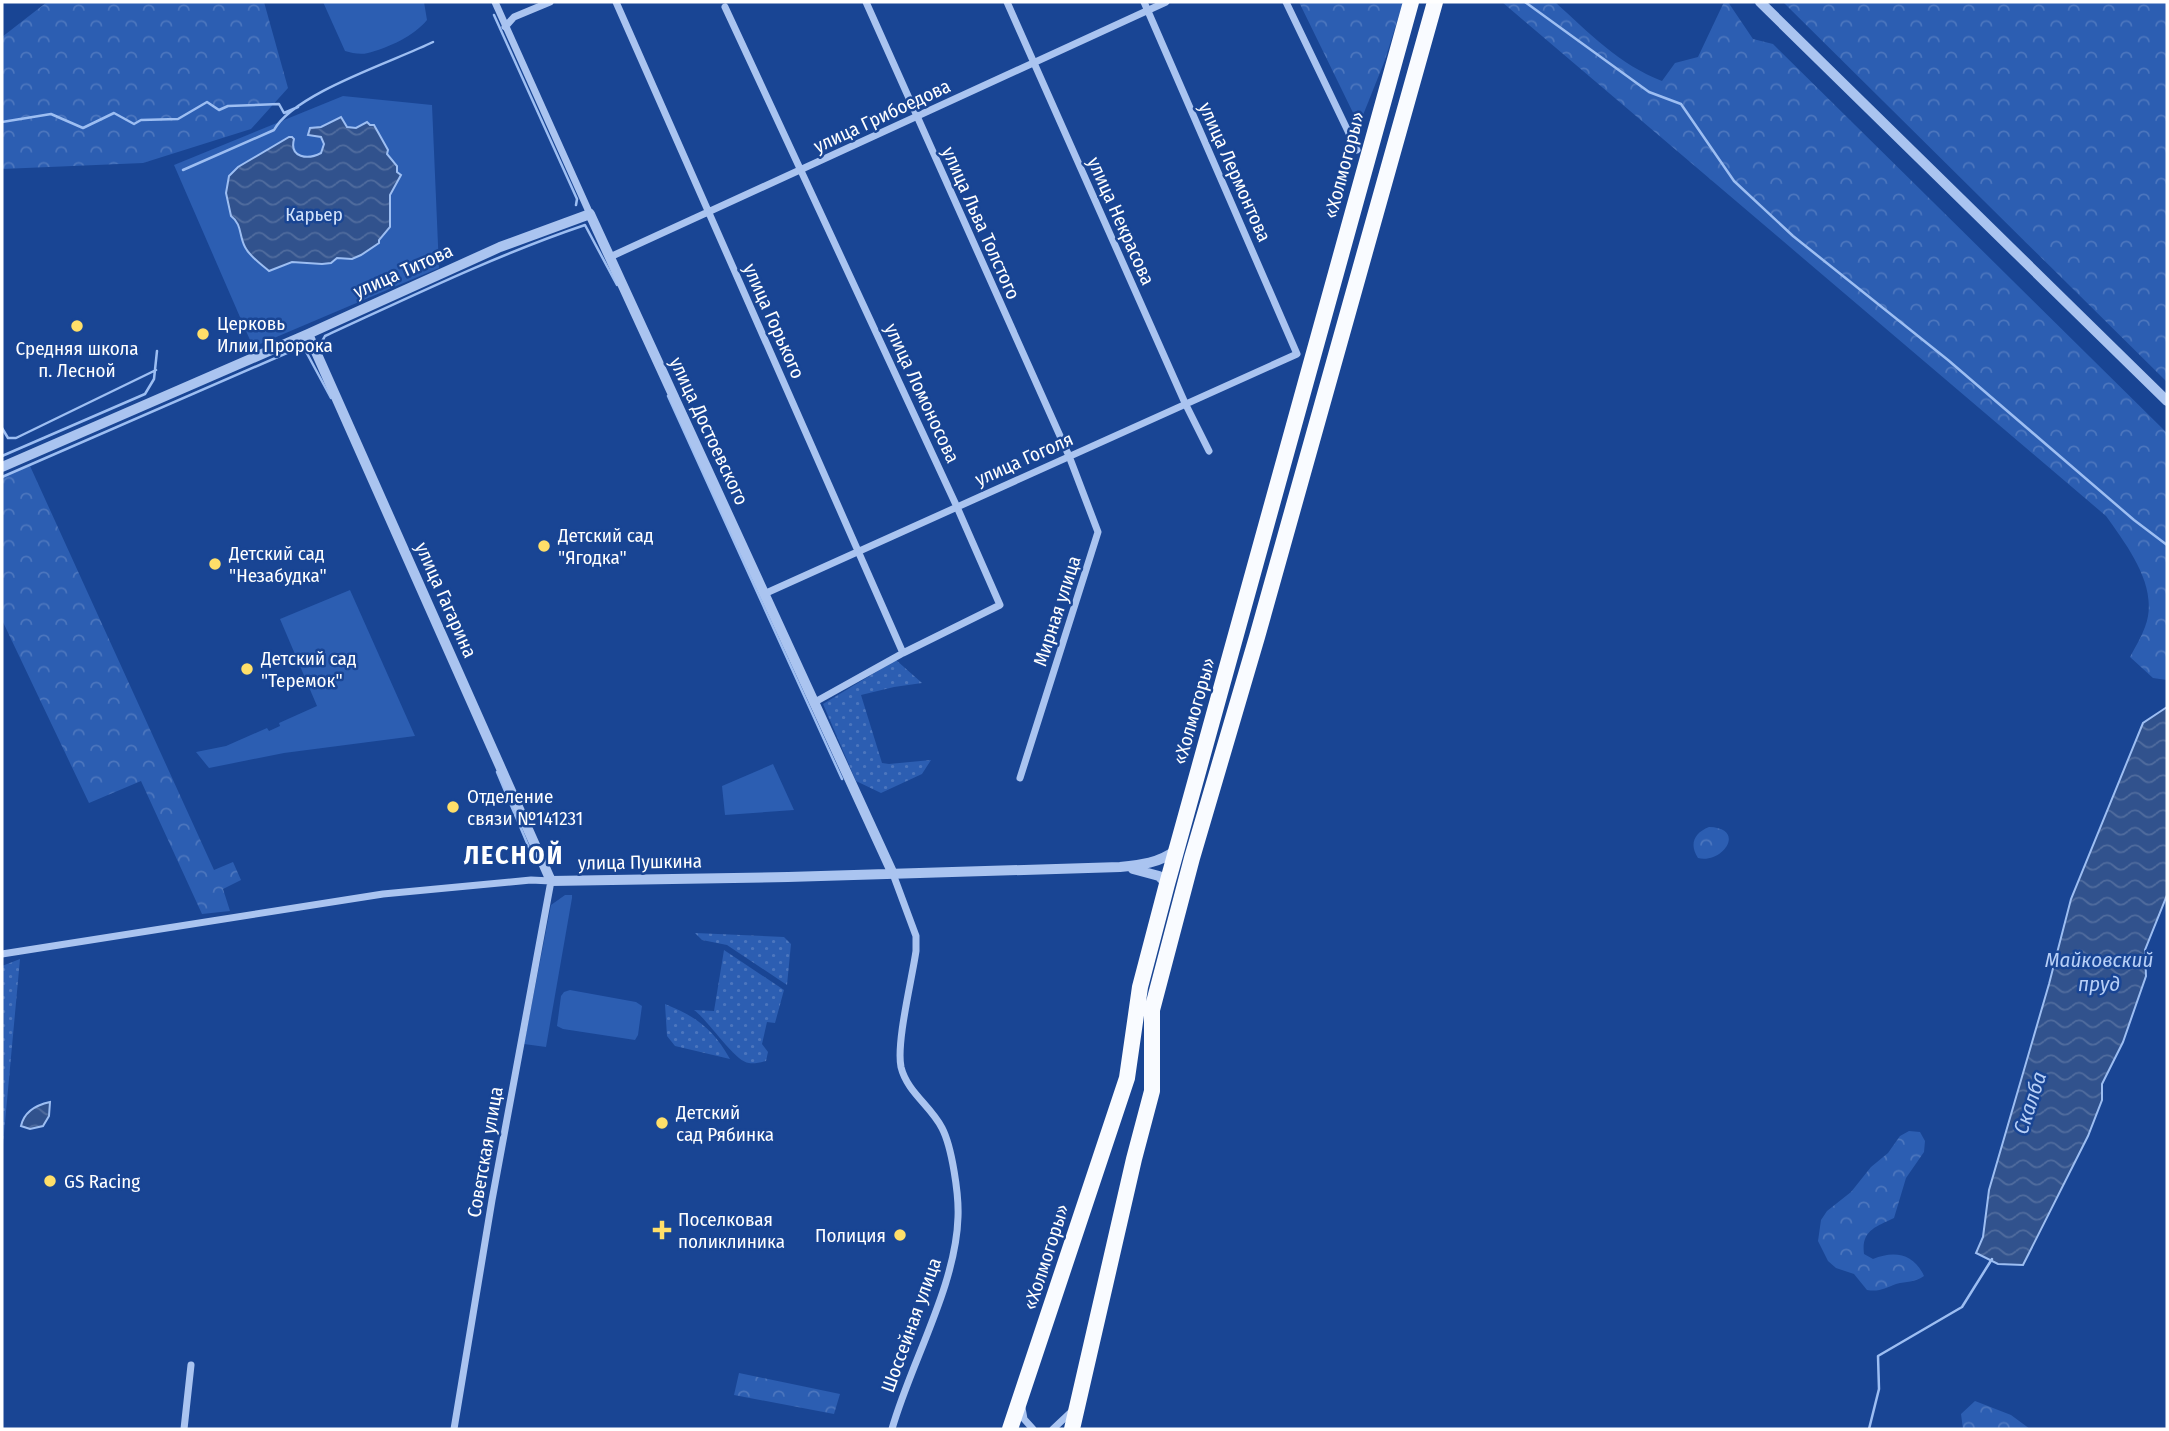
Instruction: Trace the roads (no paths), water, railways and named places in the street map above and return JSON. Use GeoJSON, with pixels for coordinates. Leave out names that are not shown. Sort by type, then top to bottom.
{"type":"FeatureCollection","features":[{"type":"Feature","properties":{"kind":"highway","name":"«Холмогоры»"},"geometry":{"type":"LineString","coordinates":[[1010,1429],[1127,1078],[1140,988],[1167,884],[1411,2]]}},
{"type":"Feature","properties":{"kind":"highway","name":"«Холмогоры»"},"geometry":{"type":"LineString","coordinates":[[1072,1429],[1152,1091],[1152,1010],[1155,997],[1435,2]]}},
{"type":"Feature","properties":{"kind":"street","name":"улица Достоевского"},"geometry":{"type":"LineString","coordinates":[[495,2],[893,874]]}},
{"type":"Feature","properties":{"kind":"street"},"geometry":{"type":"LineString","coordinates":[[505,27],[514,17],[550,2]]}},
{"type":"Feature","properties":{"kind":"street","name":"улица Горького"},"geometry":{"type":"LineString","coordinates":[[616,2],[904,653]]}},
{"type":"Feature","properties":{"kind":"street","name":"улица Льва Толстого"},"geometry":{"type":"LineString","coordinates":[[866,2],[915,117],[1069,456]]}},
{"type":"Feature","properties":{"kind":"street","name":"улица Некрасова"},"geometry":{"type":"LineString","coordinates":[[1007,2],[1185,403],[1209,451]]}},
{"type":"Feature","properties":{"kind":"street","name":"улица Лермонтова"},"geometry":{"type":"LineString","coordinates":[[1144,2],[1297,354]]}},
{"type":"Feature","properties":{"kind":"street","name":"улица Грибоедова"},"geometry":{"type":"LineString","coordinates":[[610,257],[1166,2]]}},
{"type":"Feature","properties":{"kind":"street"},"geometry":{"type":"LineString","coordinates":[[1286,2],[1356,150]]}},
{"type":"Feature","properties":{"kind":"street"},"geometry":{"type":"LineString","coordinates":[[1760,2],[2167,401]]}},
{"type":"Feature","properties":{"kind":"street","name":"улица Ломоносова"},"geometry":{"type":"LineString","coordinates":[[725,7],[1000,605],[815,702]]}},
{"type":"Feature","properties":{"kind":"street","name":"улица Титова"},"geometry":{"type":"LineString","coordinates":[[2,467],[309,334],[500,247],[590,214]]}},
{"type":"Feature","properties":{"kind":"street","name":"улица Гагарина"},"geometry":{"type":"LineString","coordinates":[[309,334],[551,881]]}},
{"type":"Feature","properties":{"kind":"street","name":"улица Гоголя"},"geometry":{"type":"LineString","coordinates":[[764,594],[1297,354]]}},
{"type":"Feature","properties":{"kind":"street","name":"Мирная улица"},"geometry":{"type":"LineString","coordinates":[[1020,778],[1098,532],[1069,456]]}},
{"type":"Feature","properties":{"kind":"street"},"geometry":{"type":"LineString","coordinates":[[1120,867],[1147,864],[1177,850]]}},
{"type":"Feature","properties":{"kind":"street"},"geometry":{"type":"LineString","coordinates":[[1120,867],[1159,876],[1167,884]]}},
{"type":"Feature","properties":{"kind":"street","name":"улица Пушкина"},"geometry":{"type":"LineString","coordinates":[[2,954],[383,894],[531,880],[1120,867]]}},
{"type":"Feature","properties":{"kind":"street","name":"Шоссейная улица"},"geometry":{"type":"LineString","coordinates":[[892,1429],[941,1297],[954,1249],[958,1216],[954,1174],[943,1129],[907,1084],[901,1066],[901,1046],[916,936],[893,874]]}},
{"type":"Feature","properties":{"kind":"street","name":"Советская улица"},"geometry":{"type":"LineString","coordinates":[[454,1429],[492,1200],[551,881]]}},
{"type":"Feature","properties":{"kind":"street"},"geometry":{"type":"LineString","coordinates":[[184,1429],[191,1365]]}},
{"type":"Feature","properties":{"kind":"street"},"geometry":{"type":"LineString","coordinates":[[1023,1390],[1024,1419],[1033,1429]]}},
{"type":"Feature","properties":{"kind":"street"},"geometry":{"type":"LineString","coordinates":[[1053,1429],[1067,1418],[1077,1402]]}},
{"type":"Feature","properties":{"kind":"water"},"geometry":{"type":"Polygon","coordinates":[[[341,117],[347,127],[356,128],[367,122],[374,125],[388,150],[387,154],[397,166],[397,172],[401,175],[390,195],[390,227],[379,243],[352,259],[337,258],[331,263],[322,264],[292,262],[269,271],[247,251],[239,226],[231,216],[226,193],[229,176],[238,167],[289,137],[294,139],[294,150],[301,156],[321,153],[324,144],[321,137],[308,135],[310,128],[321,127],[341,117]]]}},
{"type":"Feature","properties":{"kind":"water","name":"Майковский пруд"},"geometry":{"type":"Polygon","coordinates":[[[2167,707],[2167,895],[2145,950],[2146,976],[2123,1042],[2102,1084],[2102,1100],[2088,1136],[2023,1265],[1998,1264],[1976,1253],[1983,1237],[1989,1190],[2071,899],[2143,723],[2167,707]]]}},
{"type":"Feature","properties":{"kind":"water"},"geometry":{"type":"Polygon","coordinates":[[[50,1102],[49,1116],[43,1126],[30,1129],[21,1126],[31,1110],[50,1102]]]}},
{"type":"Feature","properties":{"kind":"waterway"},"geometry":{"type":"LineString","coordinates":[[1525,2],[1649,92],[1681,104],[1734,181],[1793,236],[1948,360],[2134,520],[2167,545]]}},
{"type":"Feature","properties":{"kind":"waterway"},"geometry":{"type":"LineString","coordinates":[[494,15],[577,199],[576,205]]}},
{"type":"Feature","properties":{"kind":"waterway"},"geometry":{"type":"LineString","coordinates":[[183,170],[274,130],[285,116],[323,91],[433,42]]}},
{"type":"Feature","properties":{"kind":"waterway"},"geometry":{"type":"LineString","coordinates":[[2,122],[51,114],[83,128],[114,113],[134,124],[141,120],[178,119],[207,102],[219,110],[228,106],[279,104],[284,113],[298,107]]}},
{"type":"Feature","properties":{"kind":"waterway"},"geometry":{"type":"LineString","coordinates":[[320,345],[325,336],[421,292],[486,263],[585,225],[617,285]]}},
{"type":"Feature","properties":{"kind":"waterway"},"geometry":{"type":"LineString","coordinates":[[2,477],[303,346],[331,398]]}},
{"type":"Feature","properties":{"kind":"waterway"},"geometry":{"type":"LineString","coordinates":[[2,456],[145,394],[154,379],[157,351]]}},
{"type":"Feature","properties":{"kind":"waterway"},"geometry":{"type":"LineString","coordinates":[[2,428],[8,438],[16,438],[156,370]]}},
{"type":"Feature","properties":{"kind":"waterway"},"geometry":{"type":"LineString","coordinates":[[668,396],[842,779]]}},
{"type":"Feature","properties":{"kind":"waterway"},"geometry":{"type":"LineString","coordinates":[[497,772],[530,850]]}},
{"type":"Feature","properties":{"kind":"waterway","name":"Скалба"},"geometry":{"type":"LineString","coordinates":[[1869,1429],[1879,1389],[1878,1356],[1962,1307],[1992,1259]]}},
{"type":"Feature","properties":{"kind":"place","name":"Средняя школа п. Лесной"},"geometry":{"type":"Point","coordinates":[77,326]}},
{"type":"Feature","properties":{"kind":"place","name":"Церковь Илии Пророка"},"geometry":{"type":"Point","coordinates":[203,334]}},
{"type":"Feature","properties":{"kind":"place","name":"Детский сад \"Ягодка\""},"geometry":{"type":"Point","coordinates":[544,546]}},
{"type":"Feature","properties":{"kind":"place","name":"Детский сад \"Незабудка\""},"geometry":{"type":"Point","coordinates":[215,564]}},
{"type":"Feature","properties":{"kind":"place","name":"Детский сад \"Теремок\""},"geometry":{"type":"Point","coordinates":[247,669]}},
{"type":"Feature","properties":{"kind":"place","name":"Отделение связи №141231"},"geometry":{"type":"Point","coordinates":[453,807]}},
{"type":"Feature","properties":{"kind":"place","name":"Детский сад Рябинка"},"geometry":{"type":"Point","coordinates":[662,1123]}},
{"type":"Feature","properties":{"kind":"place","name":"GS Racing"},"geometry":{"type":"Point","coordinates":[50,1181]}},
{"type":"Feature","properties":{"kind":"place","name":"Поселковая поликлиника"},"geometry":{"type":"Point","coordinates":[662,1230]}},
{"type":"Feature","properties":{"kind":"place","name":"Полиция"},"geometry":{"type":"Point","coordinates":[900,1235]}},
{"type":"Feature","properties":{"kind":"district","name":"ЛЕСНОЙ"},"geometry":{"type":"Point","coordinates":[514,855]}},
{"type":"Feature","properties":{"kind":"park label","name":"Карьер"},"geometry":{"type":"Point","coordinates":[314,214]}}]}
